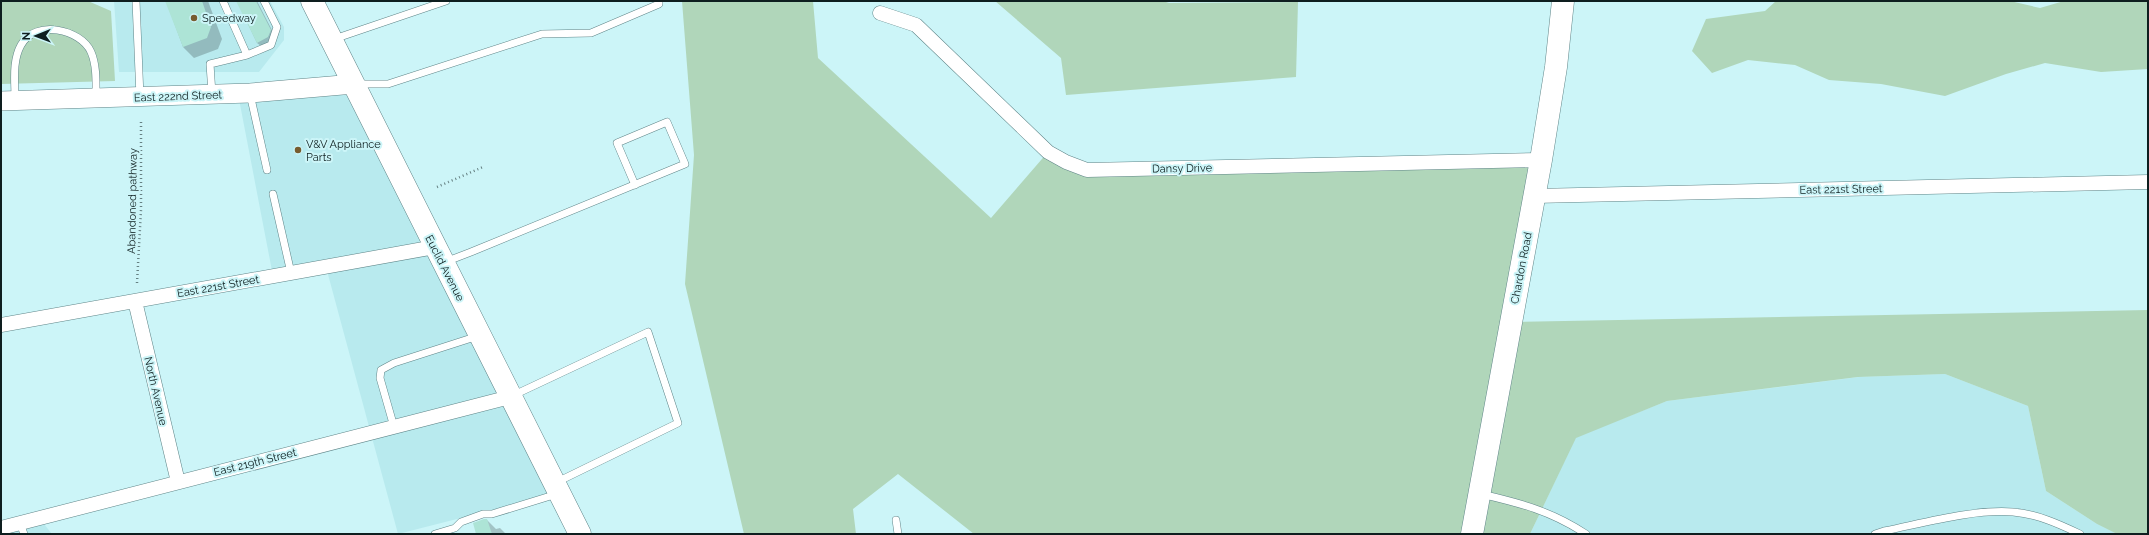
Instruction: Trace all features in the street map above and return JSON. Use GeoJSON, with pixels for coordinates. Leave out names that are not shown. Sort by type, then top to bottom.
{"type":"FeatureCollection","features":[{"type":"Feature","properties":{"kind":"main road","name":"Euclid Avenue"},"geometry":{"type":"LineString","coordinates":[[312,1],[479,336],[580,534]]}},
{"type":"Feature","properties":{"kind":"main road","name":"Chardon Road"},"geometry":{"type":"LineString","coordinates":[[1472,534],[1541,160],[1556,68],[1563,1]]}},
{"type":"Feature","properties":{"kind":"street","name":"Dansy Drive"},"geometry":{"type":"LineString","coordinates":[[880,13],[916,25],[1048,152],[1066,162],[1087,170],[1541,160]]}},
{"type":"Feature","properties":{"kind":"street","name":"East 222nd Street"},"geometry":{"type":"LineString","coordinates":[[8,101],[250,93],[354,84]]}},
{"type":"Feature","properties":{"kind":"street","name":"East 221st Street"},"geometry":{"type":"LineString","coordinates":[[1534,196],[2148,182]]}},
{"type":"Feature","properties":{"kind":"street","name":"East 221st Street"},"geometry":{"type":"LineString","coordinates":[[1,325],[291,273],[439,255]]}},
{"type":"Feature","properties":{"kind":"street","name":"North Avenue"},"geometry":{"type":"LineString","coordinates":[[135,301],[178,482]]}},
{"type":"Feature","properties":{"kind":"street","name":"East 219th Street"},"geometry":{"type":"LineString","coordinates":[[1,528],[22,528],[178,482],[510,397]]}},
{"type":"Feature","properties":{"kind":"lane"},"geometry":{"type":"LineString","coordinates":[[136,1],[140,97]]}},
{"type":"Feature","properties":{"kind":"lane"},"geometry":{"type":"LineString","coordinates":[[223,1],[247,55]]}},
{"type":"Feature","properties":{"kind":"lane"},"geometry":{"type":"LineString","coordinates":[[212,94],[210,64],[247,55],[271,45],[277,27],[264,1]]}},
{"type":"Feature","properties":{"kind":"lane"},"geometry":{"type":"LineString","coordinates":[[332,40],[446,1]]}},
{"type":"Feature","properties":{"kind":"lane"},"geometry":{"type":"LineString","coordinates":[[354,84],[388,84],[542,34],[591,33],[653,7],[659,4],[659,1]]}},
{"type":"Feature","properties":{"kind":"lane"},"geometry":{"type":"LineString","coordinates":[[8,101],[21,44],[38,32],[53,30],[67,32],[81,38],[91,51],[95,66],[96,98]]}},
{"type":"Feature","properties":{"kind":"lane"},"geometry":{"type":"LineString","coordinates":[[250,93],[267,170]]}},
{"type":"Feature","properties":{"kind":"lane"},"geometry":{"type":"LineString","coordinates":[[439,255],[635,185],[685,164],[667,122],[617,143],[635,185]]}},
{"type":"Feature","properties":{"kind":"lane"},"geometry":{"type":"LineString","coordinates":[[274,194],[291,273]]}},
{"type":"Feature","properties":{"kind":"lane"},"geometry":{"type":"LineString","coordinates":[[435,534],[455,528],[461,522],[483,514],[499,512],[557,488],[678,423],[648,332],[510,397]]}},
{"type":"Feature","properties":{"kind":"lane"},"geometry":{"type":"LineString","coordinates":[[394,427],[380,378],[381,370],[394,363],[479,336]]}},
{"type":"Feature","properties":{"kind":"lane"},"geometry":{"type":"LineString","coordinates":[[1479,493],[1532,506],[1564,520],[1586,534]]}},
{"type":"Feature","properties":{"kind":"lane"},"geometry":{"type":"LineString","coordinates":[[1875,534],[1884,530],[1969,515],[2013,512],[2042,518],[2080,534]]}},
{"type":"Feature","properties":{"kind":"lane"},"geometry":{"type":"LineString","coordinates":[[896,520],[898,534]]}},
{"type":"Feature","properties":{"kind":"path","name":"Abandoned pathway"},"geometry":{"type":"LineString","coordinates":[[137,283],[141,210],[141,119]]}},
{"type":"Feature","properties":{"kind":"path"},"geometry":{"type":"LineString","coordinates":[[438,187],[483,167]]}},
{"type":"Feature","properties":{"kind":"shaded area"},"geometry":{"type":"Polygon","coordinates":[[[114,1],[270,1],[284,27],[284,40],[259,72],[119,72],[114,1]]]}},
{"type":"Feature","properties":{"kind":"shaded area"},"geometry":{"type":"Polygon","coordinates":[[[354,84],[559,493],[398,534],[326,267],[273,276],[238,94],[354,84]]]}},
{"type":"Feature","properties":{"kind":"shaded area"},"geometry":{"type":"Polygon","coordinates":[[[1945,374],[2028,406],[2046,491],[2097,524],[2117,534],[1530,534],[1576,437],[1667,401],[1859,377],[1945,374]]]}},
{"type":"Feature","properties":{"kind":"shaded area"},"geometry":{"type":"Polygon","coordinates":[[[39,518],[52,534],[1,534],[39,518]]]}},
{"type":"Feature","properties":{"kind":"green space"},"geometry":{"type":"Polygon","coordinates":[[[1,1],[88,1],[111,11],[115,81],[1,84],[1,1]]]}},
{"type":"Feature","properties":{"kind":"green space"},"geometry":{"type":"Polygon","coordinates":[[[682,1],[813,1],[818,58],[991,218],[1048,152],[1087,170],[1541,160],[1511,322],[2148,310],[2148,534],[2117,534],[2097,524],[2046,491],[2028,406],[1945,374],[1858,377],[1667,401],[1576,438],[1530,534],[974,534],[898,474],[853,509],[856,534],[744,534],[685,284],[694,155],[682,1]]]}},
{"type":"Feature","properties":{"kind":"green space"},"geometry":{"type":"Polygon","coordinates":[[[995,1],[1163,1],[1169,3],[1298,2],[1296,77],[1066,95],[1061,58],[995,1]]]}},
{"type":"Feature","properties":{"kind":"green space"},"geometry":{"type":"Polygon","coordinates":[[[1776,1],[2010,1],[2040,8],[2064,1],[2148,1],[2148,69],[2101,72],[2045,63],[2006,74],[1945,96],[1881,84],[1829,80],[1795,65],[1748,60],[1712,73],[1692,51],[1706,19],[1765,11],[1776,1]]]}},
{"type":"Feature","properties":{"kind":"building"},"geometry":{"type":"Polygon","coordinates":[[[165,1],[202,1],[211,27],[207,38],[183,47],[165,1]]]}},
{"type":"Feature","properties":{"kind":"building"},"geometry":{"type":"Polygon","coordinates":[[[236,1],[256,1],[271,30],[268,37],[257,43],[236,1]]]}},
{"type":"Feature","properties":{"kind":"building"},"geometry":{"type":"Polygon","coordinates":[[[487,519],[492,534],[476,534],[473,523],[487,519]]]}},
{"type":"Feature","properties":{"kind":"place","name":"Speedway"},"geometry":{"type":"Point","coordinates":[194,18]}},
{"type":"Feature","properties":{"kind":"place","name":"V&V Appliance Parts"},"geometry":{"type":"Point","coordinates":[298,150]}}]}
